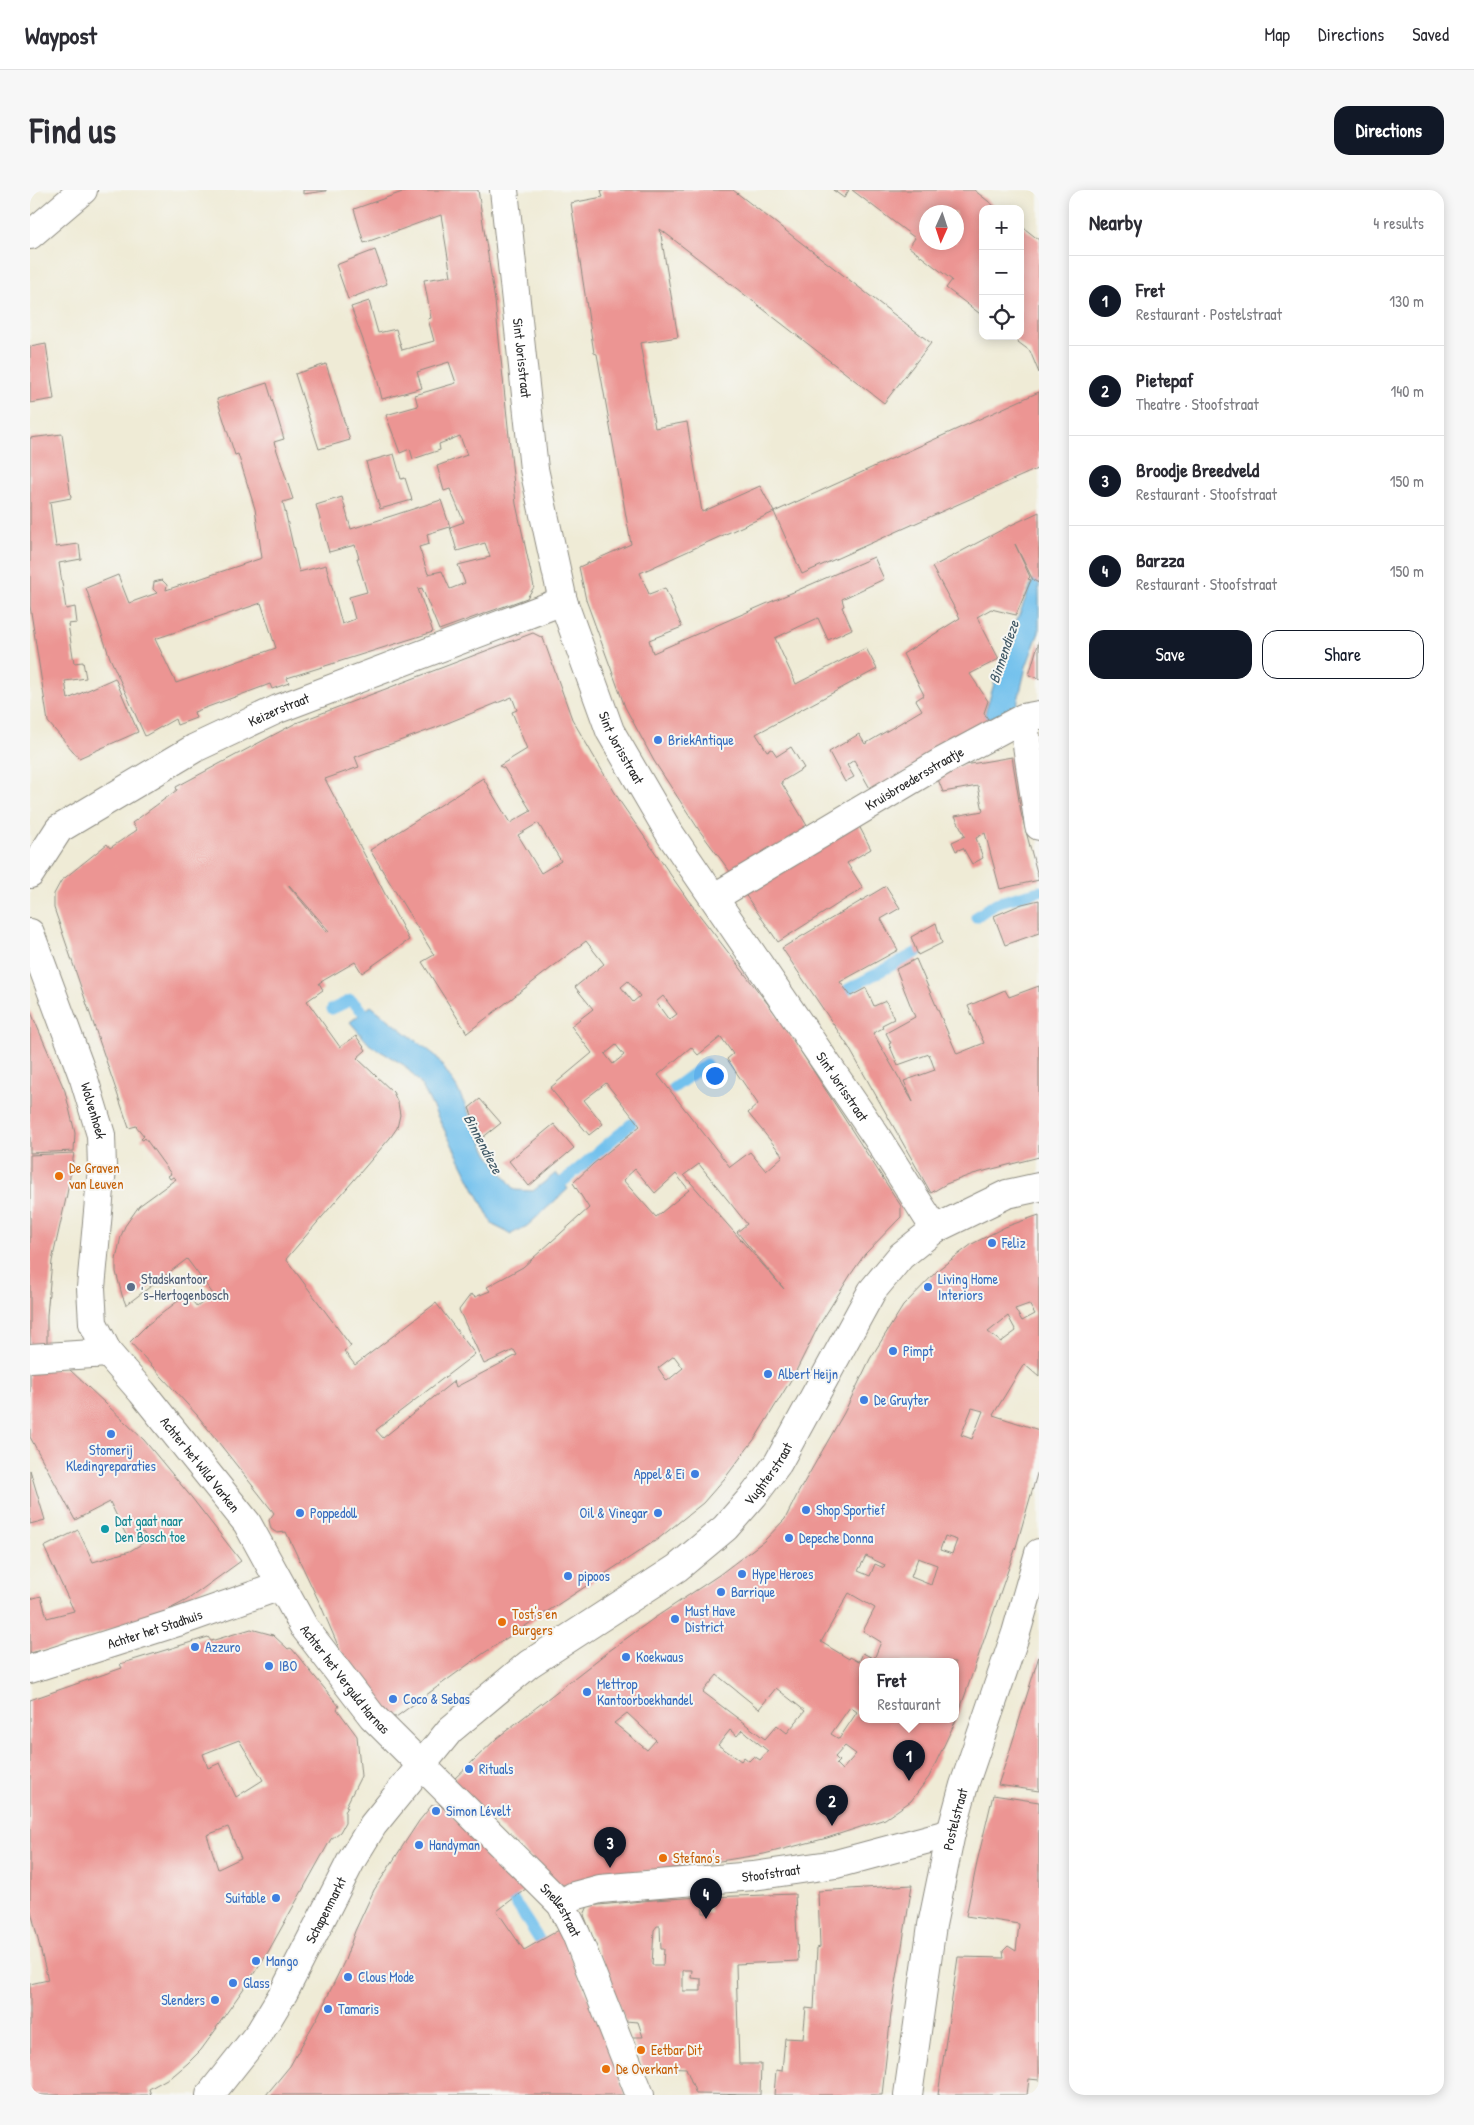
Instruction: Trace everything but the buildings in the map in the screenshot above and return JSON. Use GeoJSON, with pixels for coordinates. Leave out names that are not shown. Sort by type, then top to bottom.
{"type":"FeatureCollection","features":[{"type":"Feature","properties":{"kind":"street"},"geometry":{"type":"LineString","coordinates":[[30,235],[83,190]]}},
{"type":"Feature","properties":{"kind":"street","name":"Sint Jorisstraat"},"geometry":{"type":"LineString","coordinates":[[504,190],[534,469],[563,601],[610,730],[670,834],[715,897],[876,1136],[935,1229]]}},
{"type":"Feature","properties":{"kind":"street","name":"Keizerstraat"},"geometry":{"type":"LineString","coordinates":[[30,874],[59,829],[195,748],[278,709],[563,601]]}},
{"type":"Feature","properties":{"kind":"street","name":"Kruisbroedersstraatje"},"geometry":{"type":"LineString","coordinates":[[715,897],[943,761],[1031,717],[1039,826]]}},
{"type":"Feature","properties":{"kind":"street","name":"Wolvenhoek"},"geometry":{"type":"LineString","coordinates":[[30,933],[84,1078],[101,1135],[102,1168],[91,1288],[93,1323],[108,1353]]}},
{"type":"Feature","properties":{"kind":"street","name":"Vughterstraat"},"geometry":{"type":"LineString","coordinates":[[450,1730],[529,1664],[677,1568],[725,1528],[754,1495],[778,1463],[872,1291],[901,1256],[935,1229],[1008,1194],[1039,1186]]}},
{"type":"Feature","properties":{"kind":"street"},"geometry":{"type":"LineString","coordinates":[[30,1358],[108,1353]]}},
{"type":"Feature","properties":{"kind":"street","name":"Achter het Wild Varken"},"geometry":{"type":"LineString","coordinates":[[108,1353],[247,1523],[280,1586]]}},
{"type":"Feature","properties":{"kind":"street","name":"Postelstraat"},"geometry":{"type":"LineString","coordinates":[[908,2095],[932,1925],[951,1833],[964,1786],[1016,1633],[1039,1553]]}},
{"type":"Feature","properties":{"kind":"street","name":"Achter het Stadhuis"},"geometry":{"type":"LineString","coordinates":[[30,1669],[178,1622],[280,1586]]}},
{"type":"Feature","properties":{"kind":"street","name":"Achter het Verguld Harnas"},"geometry":{"type":"LineString","coordinates":[[280,1586],[304,1627],[372,1716],[420,1764]]}},
{"type":"Feature","properties":{"kind":"street","name":"Schapenmarkt"},"geometry":{"type":"LineString","coordinates":[[210,2095],[260,2032],[284,1992],[351,1861],[372,1825],[420,1764],[450,1730]]}},
{"type":"Feature","properties":{"kind":"street","name":"Snellestraat"},"geometry":{"type":"LineString","coordinates":[[420,1764],[561,1904],[576,1934],[640,2095]]}},
{"type":"Feature","properties":{"kind":"street","name":"Stoofstraat"},"geometry":{"type":"LineString","coordinates":[[561,1904],[574,1896],[600,1889],[753,1876],[836,1864],[951,1833]]}},
{"type":"Feature","properties":{"kind":"water"},"geometry":{"type":"Polygon","coordinates":[[[1039,564],[1039,632],[1026,667],[1016,709],[983,720],[1001,661],[1039,564]]]}},
{"type":"Feature","properties":{"kind":"water"},"geometry":{"type":"Polygon","coordinates":[[[371,1006],[436,1056],[457,1088],[488,1154],[515,1190],[533,1191],[556,1173],[568,1189],[527,1226],[511,1234],[493,1225],[421,1084],[404,1065],[370,1045],[350,1022],[371,1006]]]}},
{"type":"Feature","properties":{"kind":"waterway","name":"Binnendieze"},"geometry":{"type":"LineString","coordinates":[[976,917],[996,903],[1039,891]]}},
{"type":"Feature","properties":{"kind":"waterway","name":"Binnendieze"},"geometry":{"type":"LineString","coordinates":[[848,989],[917,952]]}},
{"type":"Feature","properties":{"kind":"waterway","name":"Binnendieze"},"geometry":{"type":"LineString","coordinates":[[332,1009],[351,1000],[373,1022]]}},
{"type":"Feature","properties":{"kind":"waterway","name":"Binnendieze"},"geometry":{"type":"LineString","coordinates":[[672,1089],[706,1064]]}},
{"type":"Feature","properties":{"kind":"waterway","name":"Binnendieze"},"geometry":{"type":"LineString","coordinates":[[552,1191],[631,1124]]}},
{"type":"Feature","properties":{"kind":"waterway","name":"Binnendieze"},"geometry":{"type":"LineString","coordinates":[[513,1899],[540,1941]]}},
{"type":"Feature","properties":{"kind":"place","name":"BriekAntique"},"geometry":{"type":"Point","coordinates":[658,740]}},
{"type":"Feature","properties":{"kind":"place","name":"De Graven van Leuven"},"geometry":{"type":"Point","coordinates":[59,1176]}},
{"type":"Feature","properties":{"kind":"place","name":"Feliz"},"geometry":{"type":"Point","coordinates":[992,1243]}},
{"type":"Feature","properties":{"kind":"place","name":"Stadskantoor 's-Hertogenbosch"},"geometry":{"type":"Point","coordinates":[131,1287]}},
{"type":"Feature","properties":{"kind":"place","name":"Living Home Interiors"},"geometry":{"type":"Point","coordinates":[928,1287]}},
{"type":"Feature","properties":{"kind":"place","name":"Pimpt"},"geometry":{"type":"Point","coordinates":[893,1351]}},
{"type":"Feature","properties":{"kind":"place","name":"Albert Heijn"},"geometry":{"type":"Point","coordinates":[768,1374]}},
{"type":"Feature","properties":{"kind":"place","name":"De Gruyter"},"geometry":{"type":"Point","coordinates":[864,1400]}},
{"type":"Feature","properties":{"kind":"place","name":"Stomerij Kledingreparaties"},"geometry":{"type":"Point","coordinates":[111,1434]}},
{"type":"Feature","properties":{"kind":"place","name":"Appel & Ei"},"geometry":{"type":"Point","coordinates":[695,1474]}},
{"type":"Feature","properties":{"kind":"place","name":"Shop Sportief"},"geometry":{"type":"Point","coordinates":[806,1510]}},
{"type":"Feature","properties":{"kind":"place","name":"Poppedoll"},"geometry":{"type":"Point","coordinates":[300,1513]}},
{"type":"Feature","properties":{"kind":"place","name":"Oil & Vinegar"},"geometry":{"type":"Point","coordinates":[658,1513]}},
{"type":"Feature","properties":{"kind":"place","name":"Dat gaat naar Den Bosch toe"},"geometry":{"type":"Point","coordinates":[105,1529]}},
{"type":"Feature","properties":{"kind":"place","name":"Depeche Donna"},"geometry":{"type":"Point","coordinates":[789,1538]}},
{"type":"Feature","properties":{"kind":"place","name":"Hype Heroes"},"geometry":{"type":"Point","coordinates":[742,1574]}},
{"type":"Feature","properties":{"kind":"place","name":"pipoos"},"geometry":{"type":"Point","coordinates":[568,1576]}},
{"type":"Feature","properties":{"kind":"place","name":"Barrique"},"geometry":{"type":"Point","coordinates":[721,1592]}},
{"type":"Feature","properties":{"kind":"place","name":"Must Have District"},"geometry":{"type":"Point","coordinates":[675,1619]}},
{"type":"Feature","properties":{"kind":"place","name":"Tost's en Burgers"},"geometry":{"type":"Point","coordinates":[502,1622]}},
{"type":"Feature","properties":{"kind":"place","name":"Azzuro"},"geometry":{"type":"Point","coordinates":[195,1647]}},
{"type":"Feature","properties":{"kind":"place","name":"Koekwaus"},"geometry":{"type":"Point","coordinates":[626,1657]}},
{"type":"Feature","properties":{"kind":"place","name":"IBO"},"geometry":{"type":"Point","coordinates":[269,1666]}},
{"type":"Feature","properties":{"kind":"place","name":"Mettrop Kantoorboekhandel"},"geometry":{"type":"Point","coordinates":[587,1692]}},
{"type":"Feature","properties":{"kind":"place","name":"Coco & Sebas"},"geometry":{"type":"Point","coordinates":[393,1699]}},
{"type":"Feature","properties":{"kind":"place","name":"Rituals"},"geometry":{"type":"Point","coordinates":[469,1769]}},
{"type":"Feature","properties":{"kind":"place","name":"Fret"},"geometry":{"type":"Point","coordinates":[909,1781]}},
{"type":"Feature","properties":{"kind":"place","name":"Simon Lévelt"},"geometry":{"type":"Point","coordinates":[436,1811]}},
{"type":"Feature","properties":{"kind":"place","name":"Pietepaf"},"geometry":{"type":"Point","coordinates":[832,1826]}},
{"type":"Feature","properties":{"kind":"place","name":"Handyman"},"geometry":{"type":"Point","coordinates":[419,1845]}},
{"type":"Feature","properties":{"kind":"place","name":"Stefano's"},"geometry":{"type":"Point","coordinates":[663,1858]}},
{"type":"Feature","properties":{"kind":"place","name":"Broodje Breedveld"},"geometry":{"type":"Point","coordinates":[610,1868]}},
{"type":"Feature","properties":{"kind":"place","name":"Suitable"},"geometry":{"type":"Point","coordinates":[276,1898]}},
{"type":"Feature","properties":{"kind":"place","name":"Barzza"},"geometry":{"type":"Point","coordinates":[706,1919]}},
{"type":"Feature","properties":{"kind":"place","name":"Mango"},"geometry":{"type":"Point","coordinates":[256,1961]}},
{"type":"Feature","properties":{"kind":"place","name":"Clous Mode"},"geometry":{"type":"Point","coordinates":[348,1977]}},
{"type":"Feature","properties":{"kind":"place","name":"Glass"},"geometry":{"type":"Point","coordinates":[233,1983]}},
{"type":"Feature","properties":{"kind":"place","name":"Slenders"},"geometry":{"type":"Point","coordinates":[215,2000]}},
{"type":"Feature","properties":{"kind":"place","name":"Tamaris"},"geometry":{"type":"Point","coordinates":[328,2009]}},
{"type":"Feature","properties":{"kind":"place","name":"Eetbar Dit"},"geometry":{"type":"Point","coordinates":[641,2050]}},
{"type":"Feature","properties":{"kind":"place","name":"De Overkant"},"geometry":{"type":"Point","coordinates":[606,2069]}}]}
